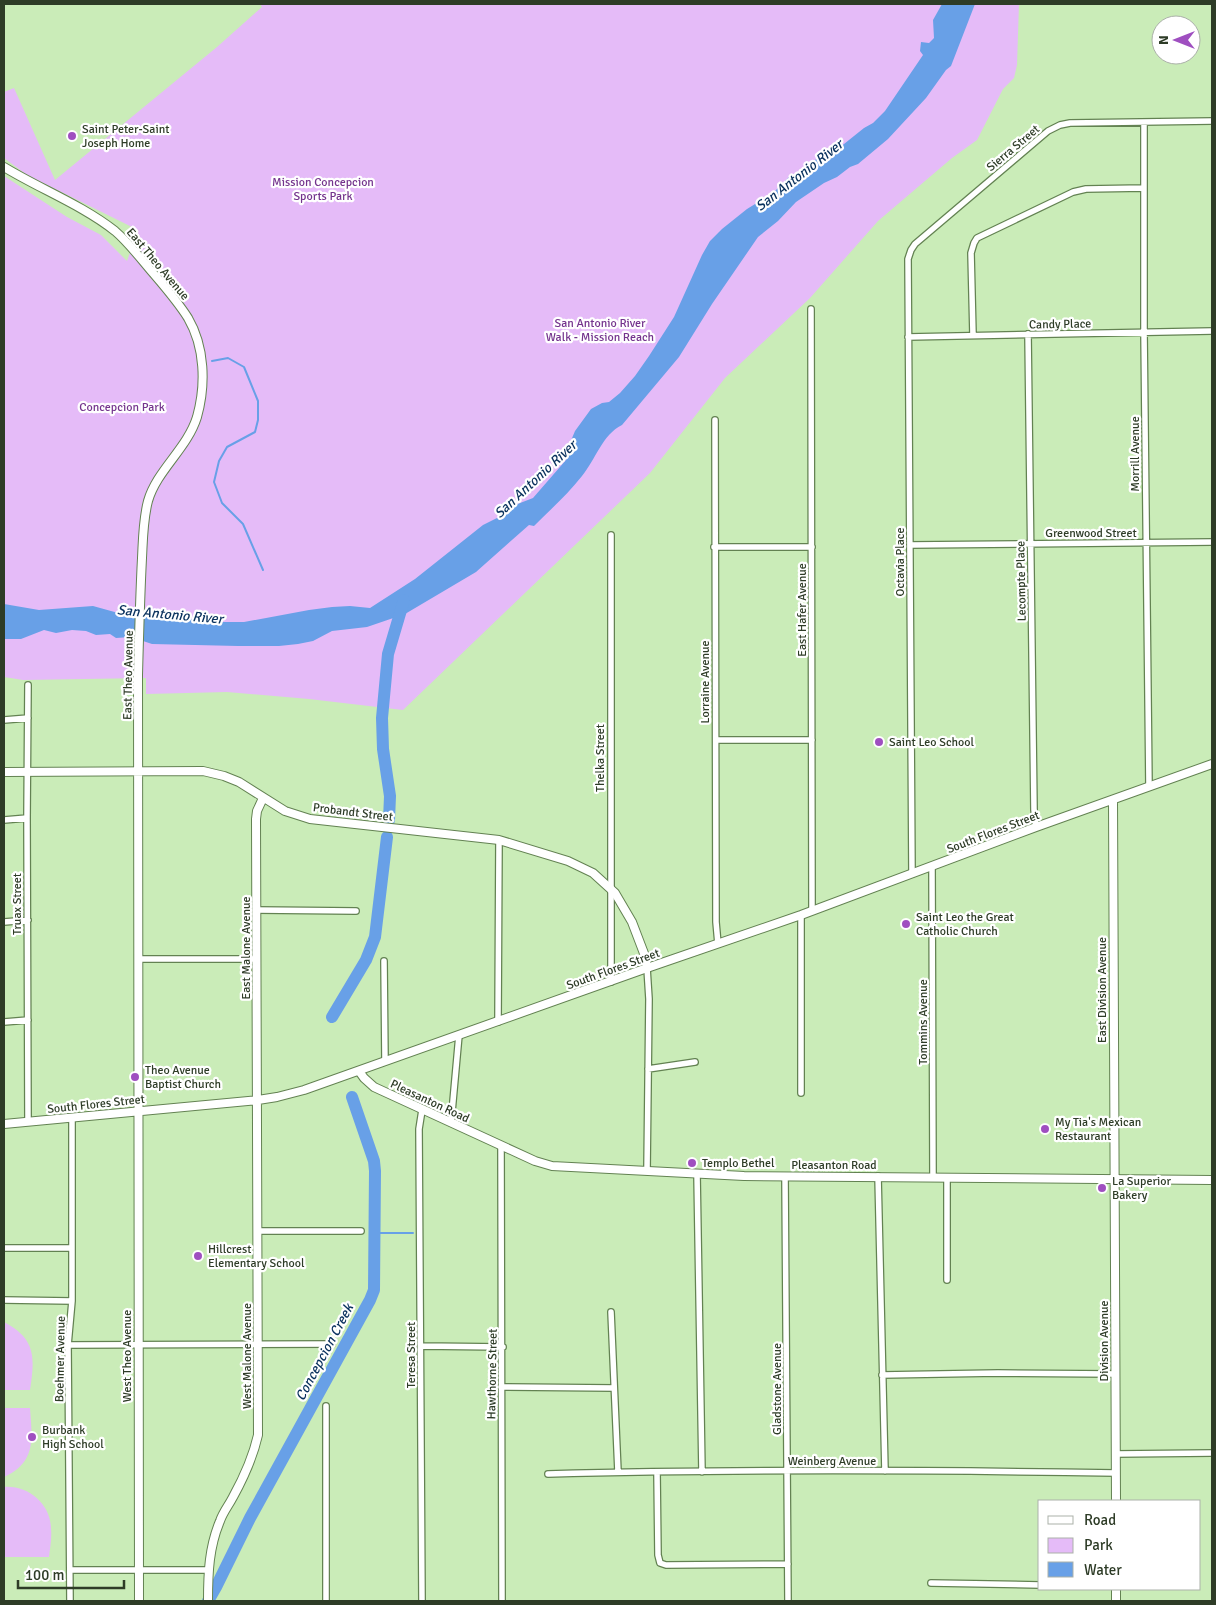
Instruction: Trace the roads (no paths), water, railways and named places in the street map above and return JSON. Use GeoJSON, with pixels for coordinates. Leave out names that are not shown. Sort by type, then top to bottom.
{"type":"FeatureCollection","features":[{"type":"Feature","properties":{"kind":"main road","name":"East Theo Avenue"},"geometry":{"type":"LineString","coordinates":[[4,167],[116,232],[176,301],[188,319],[197,339],[201,359],[203,381],[201,401],[196,418],[188,438],[159,479],[148,500],[144,523],[138,675],[138,1112]]}},
{"type":"Feature","properties":{"kind":"main road","name":"South Flores Street"},"geometry":{"type":"LineString","coordinates":[[4,1124],[258,1100],[304,1090],[802,915],[1036,827],[1212,764]]}},
{"type":"Feature","properties":{"kind":"main road","name":"Probandt Street"},"geometry":{"type":"LineString","coordinates":[[4,772],[203,771],[218,774],[238,782],[285,812],[310,819],[498,840],[568,861],[593,873],[610,888],[623,904],[632,922],[648,968]]}},
{"type":"Feature","properties":{"kind":"main road","name":"East Malone Avenue"},"geometry":{"type":"LineString","coordinates":[[258,1100],[256,819],[257,811],[263,798]]}},
{"type":"Feature","properties":{"kind":"main road","name":"East Division Avenue"},"geometry":{"type":"LineString","coordinates":[[1113,800],[1114,1180]]}},
{"type":"Feature","properties":{"kind":"main road","name":"Pleasanton Road"},"geometry":{"type":"LineString","coordinates":[[359,1071],[374,1087],[544,1164],[696,1174],[1212,1180]]}},
{"type":"Feature","properties":{"kind":"main road","name":"West Malone Avenue"},"geometry":{"type":"LineString","coordinates":[[208,1601],[208,1570],[213,1541],[220,1519],[246,1473],[256,1446],[259,1420],[258,1100]]}},
{"type":"Feature","properties":{"kind":"main road","name":"West Theo Avenue"},"geometry":{"type":"LineString","coordinates":[[138,1112],[139,1601]]}},
{"type":"Feature","properties":{"kind":"main road","name":"Division Avenue"},"geometry":{"type":"LineString","coordinates":[[1114,1180],[1116,1500]]}},
{"type":"Feature","properties":{"kind":"street","name":"Sierra Street"},"geometry":{"type":"LineString","coordinates":[[911,250],[915,244],[1048,131],[1060,125],[1070,123],[1212,121]]}},
{"type":"Feature","properties":{"kind":"street","name":"Morrill Avenue"},"geometry":{"type":"LineString","coordinates":[[1144,122],[1145,543],[1149,787]]}},
{"type":"Feature","properties":{"kind":"street"},"geometry":{"type":"LineString","coordinates":[[973,336],[971,253],[977,238],[1073,192],[1086,189],[1144,188]]}},
{"type":"Feature","properties":{"kind":"street","name":"Octavia Place"},"geometry":{"type":"LineString","coordinates":[[911,250],[908,259],[908,337],[912,874]]}},
{"type":"Feature","properties":{"kind":"street","name":"East Hafer Avenue"},"geometry":{"type":"LineString","coordinates":[[811,309],[812,911]]}},
{"type":"Feature","properties":{"kind":"street","name":"Candy Place"},"geometry":{"type":"LineString","coordinates":[[908,337],[1212,331]]}},
{"type":"Feature","properties":{"kind":"street","name":"Lecompte Place"},"geometry":{"type":"LineString","coordinates":[[1028,334],[1034,810],[1036,827]]}},
{"type":"Feature","properties":{"kind":"street","name":"Lorraine Avenue"},"geometry":{"type":"LineString","coordinates":[[715,420],[716,922],[718,944]]}},
{"type":"Feature","properties":{"kind":"street","name":"Thelka Street"},"geometry":{"type":"LineString","coordinates":[[611,535],[611,982]]}},
{"type":"Feature","properties":{"kind":"street","name":"Greenwood Street"},"geometry":{"type":"LineString","coordinates":[[910,545],[1212,542]]}},
{"type":"Feature","properties":{"kind":"street"},"geometry":{"type":"LineString","coordinates":[[714,547],[812,547]]}},
{"type":"Feature","properties":{"kind":"street","name":"Truax Street"},"geometry":{"type":"LineString","coordinates":[[28,685],[28,1122]]}},
{"type":"Feature","properties":{"kind":"street"},"geometry":{"type":"LineString","coordinates":[[4,720],[28,718]]}},
{"type":"Feature","properties":{"kind":"street"},"geometry":{"type":"LineString","coordinates":[[716,740],[812,740]]}},
{"type":"Feature","properties":{"kind":"street"},"geometry":{"type":"LineString","coordinates":[[4,820],[27,818]]}},
{"type":"Feature","properties":{"kind":"street"},"geometry":{"type":"LineString","coordinates":[[498,840],[498,1022]]}},
{"type":"Feature","properties":{"kind":"street","name":"Tommins Avenue"},"geometry":{"type":"LineString","coordinates":[[932,867],[933,1178]]}},
{"type":"Feature","properties":{"kind":"street"},"geometry":{"type":"LineString","coordinates":[[257,910],[356,911]]}},
{"type":"Feature","properties":{"kind":"street"},"geometry":{"type":"LineString","coordinates":[[801,1093],[802,915]]}},
{"type":"Feature","properties":{"kind":"street"},"geometry":{"type":"LineString","coordinates":[[4,922],[28,920]]}},
{"type":"Feature","properties":{"kind":"street"},"geometry":{"type":"LineString","coordinates":[[138,959],[257,959]]}},
{"type":"Feature","properties":{"kind":"street"},"geometry":{"type":"LineString","coordinates":[[384,961],[385,1061]]}},
{"type":"Feature","properties":{"kind":"street"},"geometry":{"type":"LineString","coordinates":[[647,1171],[648,968]]}},
{"type":"Feature","properties":{"kind":"street"},"geometry":{"type":"LineString","coordinates":[[4,1022],[28,1020]]}},
{"type":"Feature","properties":{"kind":"street"},"geometry":{"type":"LineString","coordinates":[[451,1123],[458,1035]]}},
{"type":"Feature","properties":{"kind":"street"},"geometry":{"type":"LineString","coordinates":[[648,1069],[695,1062]]}},
{"type":"Feature","properties":{"kind":"street","name":"Teresa Street"},"geometry":{"type":"LineString","coordinates":[[422,1110],[419,1129],[422,1601]]}},
{"type":"Feature","properties":{"kind":"street","name":"Boehmer Avenue"},"geometry":{"type":"LineString","coordinates":[[70,1601],[68,1345],[72,1300],[72,1118]]}},
{"type":"Feature","properties":{"kind":"street","name":"Hawthorne Street"},"geometry":{"type":"LineString","coordinates":[[501,1146],[502,1601]]}},
{"type":"Feature","properties":{"kind":"street"},"geometry":{"type":"LineString","coordinates":[[696,1174],[702,1472]]}},
{"type":"Feature","properties":{"kind":"street","name":"Gladstone Avenue"},"geometry":{"type":"LineString","coordinates":[[785,1176],[788,1601]]}},
{"type":"Feature","properties":{"kind":"street"},"geometry":{"type":"LineString","coordinates":[[878,1176],[885,1471]]}},
{"type":"Feature","properties":{"kind":"street"},"geometry":{"type":"LineString","coordinates":[[947,1178],[947,1280]]}},
{"type":"Feature","properties":{"kind":"street"},"geometry":{"type":"LineString","coordinates":[[258,1231],[361,1231]]}},
{"type":"Feature","properties":{"kind":"street"},"geometry":{"type":"LineString","coordinates":[[4,1248],[72,1248]]}},
{"type":"Feature","properties":{"kind":"street"},"geometry":{"type":"LineString","coordinates":[[4,1300],[72,1300]]}},
{"type":"Feature","properties":{"kind":"street"},"geometry":{"type":"LineString","coordinates":[[610,1312],[618,1472]]}},
{"type":"Feature","properties":{"kind":"street"},"geometry":{"type":"LineString","coordinates":[[68,1345],[332,1344]]}},
{"type":"Feature","properties":{"kind":"street"},"geometry":{"type":"LineString","coordinates":[[421,1346],[502,1347]]}},
{"type":"Feature","properties":{"kind":"street"},"geometry":{"type":"LineString","coordinates":[[882,1375],[998,1373],[1115,1374]]}},
{"type":"Feature","properties":{"kind":"street"},"geometry":{"type":"LineString","coordinates":[[501,1387],[614,1388]]}},
{"type":"Feature","properties":{"kind":"street"},"geometry":{"type":"LineString","coordinates":[[326,1406],[326,1601]]}},
{"type":"Feature","properties":{"kind":"street"},"geometry":{"type":"LineString","coordinates":[[1116,1454],[1212,1453]]}},
{"type":"Feature","properties":{"kind":"street","name":"Weinberg Avenue"},"geometry":{"type":"LineString","coordinates":[[548,1474],[885,1471],[1116,1473]]}},
{"type":"Feature","properties":{"kind":"street"},"geometry":{"type":"LineString","coordinates":[[656,1472],[658,1555],[660,1563],[788,1564]]}},
{"type":"Feature","properties":{"kind":"street"},"geometry":{"type":"LineString","coordinates":[[70,1570],[208,1570]]}},
{"type":"Feature","properties":{"kind":"street"},"geometry":{"type":"LineString","coordinates":[[931,1584],[1038,1584]]}},
{"type":"Feature","properties":{"kind":"water"},"geometry":{"type":"Polygon","coordinates":[[[942,4],[975,4],[951,66],[926,98],[888,139],[858,164],[850,167],[796,202],[778,221],[758,237],[712,304],[679,357],[622,425],[615,429],[604,441],[577,483],[534,526],[529,525],[476,572],[405,614],[367,627],[332,631],[313,641],[298,644],[238,646],[152,644],[131,637],[116,638],[110,634],[96,635],[86,631],[72,630],[56,633],[44,630],[21,639],[4,639],[4,604],[39,610],[93,606],[129,616],[244,622],[332,607],[370,608],[415,579],[483,525],[499,517],[515,505],[533,498],[566,460],[575,431],[591,409],[602,403],[609,402],[620,393],[649,356],[674,317],[710,241],[747,209],[773,193],[789,177],[804,175],[813,168],[814,162],[820,153],[834,152],[873,123],[885,111],[923,55],[920,51],[921,42],[929,43],[934,38],[933,20],[942,4]]]}},
{"type":"Feature","properties":{"kind":"waterway"},"geometry":{"type":"LineString","coordinates":[[212,361],[228,358],[244,367],[258,401],[258,420],[255,432],[227,447],[219,461],[214,482],[222,503],[243,524],[263,570]]}},
{"type":"Feature","properties":{"kind":"waterway","name":"Concepcion Creek"},"geometry":{"type":"LineString","coordinates":[[389,820],[390,796],[383,749],[382,718],[388,654],[404,600]]}},
{"type":"Feature","properties":{"kind":"waterway","name":"Concepcion Creek"},"geometry":{"type":"LineString","coordinates":[[332,1017],[366,960],[375,937],[387,837]]}},
{"type":"Feature","properties":{"kind":"waterway","name":"Concepcion Creek"},"geometry":{"type":"LineString","coordinates":[[208,1601],[250,1518],[374,1290],[374,1161],[352,1097]]}},
{"type":"Feature","properties":{"kind":"waterway"},"geometry":{"type":"LineString","coordinates":[[375,1233],[413,1233]]}},
{"type":"Feature","properties":{"kind":"place","name":"Saint Peter-Saint Joseph Home"},"geometry":{"type":"Point","coordinates":[72,136]}},
{"type":"Feature","properties":{"kind":"place","name":"Saint Leo School"},"geometry":{"type":"Point","coordinates":[879,742]}},
{"type":"Feature","properties":{"kind":"place","name":"Saint Leo the Great Catholic Church"},"geometry":{"type":"Point","coordinates":[906,924]}},
{"type":"Feature","properties":{"kind":"place","name":"Theo Avenue Baptist Church"},"geometry":{"type":"Point","coordinates":[135,1077]}},
{"type":"Feature","properties":{"kind":"place","name":"My Tia's Mexican Restaurant"},"geometry":{"type":"Point","coordinates":[1045,1129]}},
{"type":"Feature","properties":{"kind":"place","name":"Templo Bethel"},"geometry":{"type":"Point","coordinates":[692,1163]}},
{"type":"Feature","properties":{"kind":"place","name":"La Superior Bakery"},"geometry":{"type":"Point","coordinates":[1102,1188]}},
{"type":"Feature","properties":{"kind":"place","name":"Hillcrest Elementary School"},"geometry":{"type":"Point","coordinates":[198,1256]}},
{"type":"Feature","properties":{"kind":"place","name":"Burbank High School"},"geometry":{"type":"Point","coordinates":[32,1437]}},
{"type":"Feature","properties":{"kind":"water label","name":"San Antonio River"},"geometry":{"type":"Point","coordinates":[799,175]}},
{"type":"Feature","properties":{"kind":"water label","name":"San Antonio River"},"geometry":{"type":"Point","coordinates":[535,479]}},
{"type":"Feature","properties":{"kind":"water label","name":"San Antonio River"},"geometry":{"type":"Point","coordinates":[170,614]}},
{"type":"Feature","properties":{"kind":"park label","name":"Mission Concepcion Sports Park"},"geometry":{"type":"Point","coordinates":[323,189]}},
{"type":"Feature","properties":{"kind":"park label","name":"San Antonio River Walk - Mission Reach"},"geometry":{"type":"Point","coordinates":[600,330]}},
{"type":"Feature","properties":{"kind":"park label","name":"Concepcion Park"},"geometry":{"type":"Point","coordinates":[122,407]}}]}
